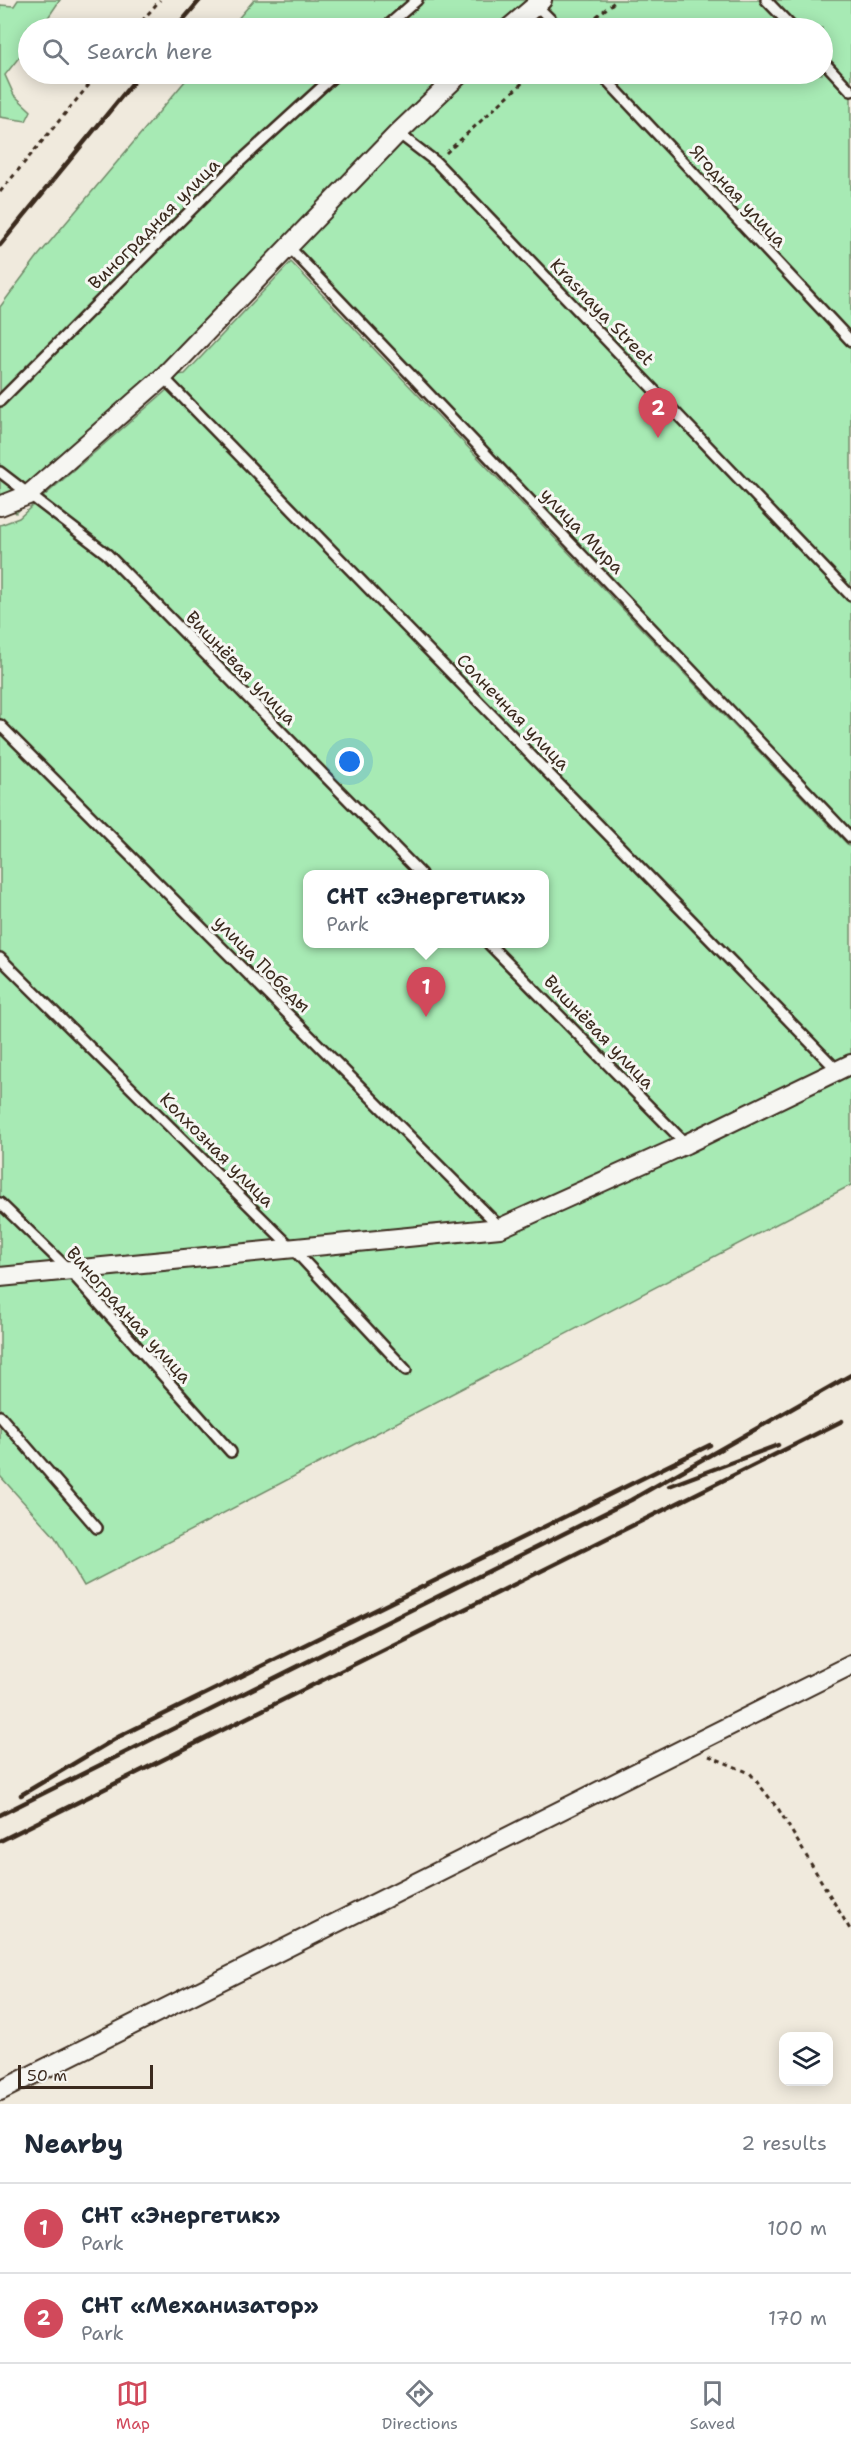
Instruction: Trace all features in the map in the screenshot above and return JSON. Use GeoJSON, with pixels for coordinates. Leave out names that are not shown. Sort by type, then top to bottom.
{"type":"FeatureCollection","features":[{"type":"Feature","properties":{"kind":"street"},"geometry":{"type":"LineString","coordinates":[[521,18],[539,2]]}},
{"type":"Feature","properties":{"kind":"street"},"geometry":{"type":"LineString","coordinates":[[0,506],[28,495],[163,377],[399,133],[450,84]]}},
{"type":"Feature","properties":{"kind":"street"},"geometry":{"type":"LineString","coordinates":[[0,1277],[500,1227],[686,1144],[845,1068]]}},
{"type":"Feature","properties":{"kind":"street"},"geometry":{"type":"LineString","coordinates":[[0,2091],[851,1665]]}},
{"type":"Feature","properties":{"kind":"lane"},"geometry":{"type":"LineString","coordinates":[[397,18],[417,0]]}},
{"type":"Feature","properties":{"kind":"lane"},"geometry":{"type":"LineString","coordinates":[[766,0],[783,18]]}},
{"type":"Feature","properties":{"kind":"lane"},"geometry":{"type":"LineString","coordinates":[[539,2],[551,18]]}},
{"type":"Feature","properties":{"kind":"lane"},"geometry":{"type":"LineString","coordinates":[[833,72],[851,91]]}},
{"type":"Feature","properties":{"kind":"lane","name":"Виноградная улица"},"geometry":{"type":"LineString","coordinates":[[0,401],[233,168],[325,84]]}},
{"type":"Feature","properties":{"kind":"lane","name":"Ягодная улица"},"geometry":{"type":"LineString","coordinates":[[610,84],[851,341]]}},
{"type":"Feature","properties":{"kind":"lane","name":"Krasnaya Street"},"geometry":{"type":"LineString","coordinates":[[399,133],[435,162],[851,596]]}},
{"type":"Feature","properties":{"kind":"lane","name":"улица Мира"},"geometry":{"type":"LineString","coordinates":[[289,247],[851,838]]}},
{"type":"Feature","properties":{"kind":"lane","name":"Солнечная улица"},"geometry":{"type":"LineString","coordinates":[[163,377],[845,1068]]}},
{"type":"Feature","properties":{"kind":"lane"},"geometry":{"type":"LineString","coordinates":[[0,472],[28,495]]}},
{"type":"Feature","properties":{"kind":"lane","name":"Вишнёвая улица"},"geometry":{"type":"LineString","coordinates":[[28,495],[107,554],[417,870]]}},
{"type":"Feature","properties":{"kind":"lane","name":"улица Победы"},"geometry":{"type":"LineString","coordinates":[[0,725],[500,1227]]}},
{"type":"Feature","properties":{"kind":"lane","name":"Вишнёвая улица"},"geometry":{"type":"LineString","coordinates":[[493,948],[686,1144]]}},
{"type":"Feature","properties":{"kind":"lane","name":"Колхозная улица"},"geometry":{"type":"LineString","coordinates":[[0,958],[292,1248],[406,1370]]}},
{"type":"Feature","properties":{"kind":"lane","name":"Виноградная улица"},"geometry":{"type":"LineString","coordinates":[[0,1203],[69,1270],[231,1452]]}},
{"type":"Feature","properties":{"kind":"lane"},"geometry":{"type":"LineString","coordinates":[[0,1416],[97,1528]]}},
{"type":"Feature","properties":{"kind":"path"},"geometry":{"type":"LineString","coordinates":[[145,18],[160,0]]}},
{"type":"Feature","properties":{"kind":"path"},"geometry":{"type":"LineString","coordinates":[[594,18],[617,0]]}},
{"type":"Feature","properties":{"kind":"path"},"geometry":{"type":"LineString","coordinates":[[0,192],[90,84]]}},
{"type":"Feature","properties":{"kind":"path"},"geometry":{"type":"LineString","coordinates":[[435,162],[521,84]]}},
{"type":"Feature","properties":{"kind":"path"},"geometry":{"type":"LineString","coordinates":[[688,1746],[750,1773],[778,1810],[851,1931]]}},
{"type":"Feature","properties":{"kind":"green space"},"geometry":{"type":"Polygon","coordinates":[[[18,0],[60,0],[48,18],[18,18],[18,59],[5,75],[14,95],[31,111],[26,121],[0,117],[0,5],[14,6],[18,0]]]}},
{"type":"Feature","properties":{"kind":"green space"},"geometry":{"type":"Polygon","coordinates":[[[254,0],[851,0],[851,843],[325,290],[290,256],[167,376],[185,374],[291,262],[851,848],[851,1185],[84,1586],[55,1537],[0,1476],[0,525],[19,518],[32,506],[29,497],[27,503],[16,513],[0,497],[0,307],[38,256],[183,84],[833,84],[833,18],[239,18],[254,0]],[[166,383],[31,495],[44,496],[168,389],[166,383]]]}},
{"type":"Feature","properties":{"kind":"railway"},"geometry":{"type":"LineString","coordinates":[[185,18],[200,0]]}},
{"type":"Feature","properties":{"kind":"railway"},"geometry":{"type":"LineString","coordinates":[[0,245],[132,84]]}},
{"type":"Feature","properties":{"kind":"railway"},"geometry":{"type":"LineString","coordinates":[[0,1815],[631,1500],[851,1375]]}},
{"type":"Feature","properties":{"kind":"railway"},"geometry":{"type":"LineString","coordinates":[[0,1841],[842,1421]]}},
{"type":"Feature","properties":{"kind":"railway"},"geometry":{"type":"LineString","coordinates":[[21,1795],[120,1736],[710,1445]]}},
{"type":"Feature","properties":{"kind":"railway"},"geometry":{"type":"LineString","coordinates":[[669,1486],[778,1445]]}},
{"type":"Feature","properties":{"kind":"place","name":"СНТ «Механизатор»"},"geometry":{"type":"Point","coordinates":[658,438]}},
{"type":"Feature","properties":{"kind":"place","name":"СНТ «Энергетик»"},"geometry":{"type":"Point","coordinates":[426,1017]}}]}
